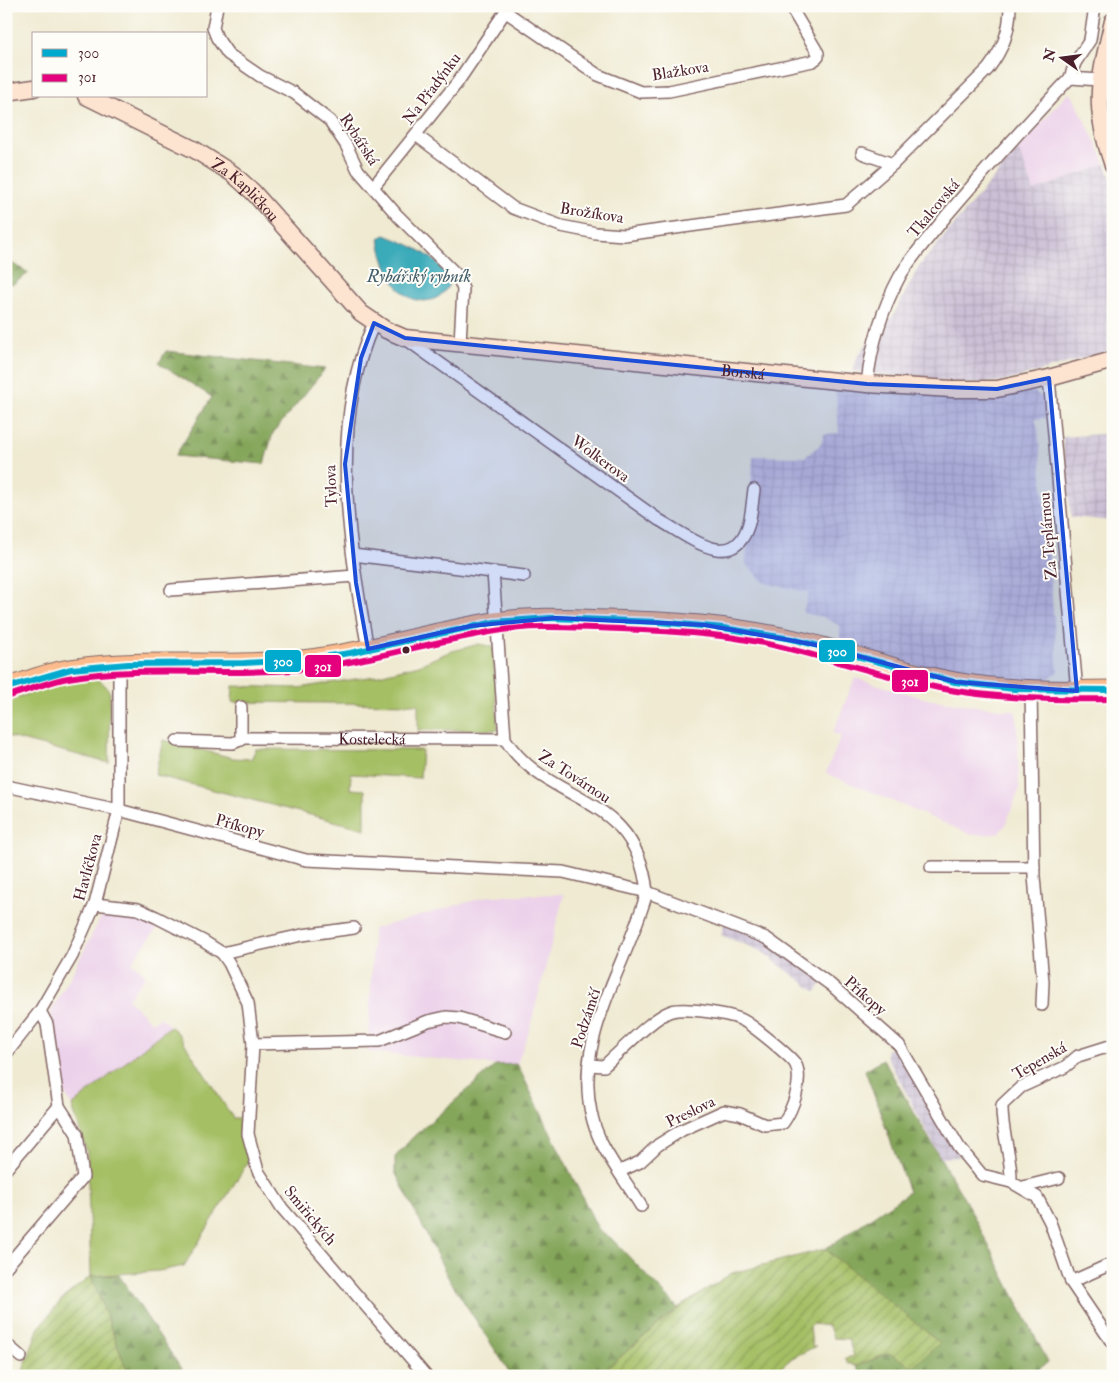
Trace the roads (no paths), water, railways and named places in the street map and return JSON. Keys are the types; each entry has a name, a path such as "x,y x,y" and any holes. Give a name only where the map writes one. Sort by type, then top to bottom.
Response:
{"main road":[{"path":"6,688 69,669 119,664 259,664 305,660 368,649 441,631 498,621 556,618 706,625 816,645 906,671 956,682 1031,689 1113,690"}],"street":[{"name":"Rybářská","path":"217,6 213,28 217,38 228,54 260,76 294,93 330,121 358,170 374,186 398,216 457,275 463,289 460,342"},
{"name":"Blažkova","path":"508,9 598,75 624,87 641,92 669,91 813,61 818,57 818,53 790,6"},
{"name":"Brožíkova","path":"416,135 513,208 561,226 596,233 624,235 846,205 857,198 894,164 988,69 999,54 1008,30 1010,6"},
{"name":"Tkalcovská","path":"867,384 870,356 883,316 900,277 914,256 956,205 1070,78 1075,63 1090,40 1095,6"},
{"name":"Na Přadýnku","path":"374,186 457,83 508,9"},
{"path":"1113,21 1100,80 1098,107 1101,130 1113,165"},
{"path":"1070,78 1100,80"},
{"path":"6,92 32,88"},
{"name":"Za Kapličkou","path":"90,98 196,150 233,174 254,192 361,313 374,323"},
{"path":"862,153 894,164"},
{"name":"Borská","path":"374,323 405,338 867,384 952,389 997,389 1049,378 1113,360"},
{"name":"Tylova","path":"368,649 355,576 346,498 345,464 347,436 361,358 374,323"},
{"name":"Wolkerova","path":"405,338 659,520 703,545 718,551 731,549 738,543 748,527 754,490"},
{"name":"Za Teplárnou","path":"1049,378 1077,691"},
{"path":"353,555 524,576"},
{"path":"492,572 498,621 505,739"},
{"path":"172,590 355,576"},
{"name":"Havlíčkova","path":"6,1054 40,1011 72,956 95,904 119,810 119,664"},
{"path":"1031,689 1034,867 1043,982 1042,1005"},
{"path":"241,707 241,740"},
{"name":"Kostelecká","path":"177,741 233,743 241,740 263,738 505,739"},
{"name":"Za Továrnou","path":"505,739 514,753 530,768 594,805 618,825 638,854 644,869 647,892"},
{"name":"Příkopy","path":"6,786 119,810 306,860 563,872 647,892 766,938 831,985 899,1045 959,1147 982,1175 1023,1187"},
{"path":"931,867 1034,867"},
{"name":"Podzámčí","path":"641,1206 601,1142 593,1121 587,1093 590,1049 596,1026 647,892"},
{"name":"Smiřických","path":"95,904 138,909 203,941 222,953 239,980 248,1003 253,1044 248,1134 258,1171 282,1208 426,1376"},
{"path":"222,953 302,935 354,928"},
{"name":"Preslova","path":"589,1065 604,1066 662,1015 680,1009 740,1018 750,1024 796,1064 798,1075 794,1098 783,1123 765,1125 740,1114 724,1110 682,1130 658,1145 640,1162 620,1171"},
{"path":"6,1267 83,1177 76,1134 59,1106 47,1024 40,1011"},
{"path":"253,1044 379,1041 428,1021 446,1017 459,1018 505,1032"},
{"name":"Tepenská","path":"1011,1182 1011,1167 1001,1124 1002,1105 1020,1088 1065,1067 1078,1056 1113,1045"},
{"path":"6,1169 59,1106"},
{"path":"1023,1187 1059,1178"},
{"path":"1023,1187 1037,1197 1050,1222 1071,1282 1113,1344"},
{"path":"1071,1282 1113,1264"},
{"path":"6,1344 21,1357"}],"water":[{"name":"Rybářský rybník","path":"385,235 423,252 439,265 450,282 443,293 431,300 419,301 409,297 401,290 388,271 384,259 379,238"}]}
